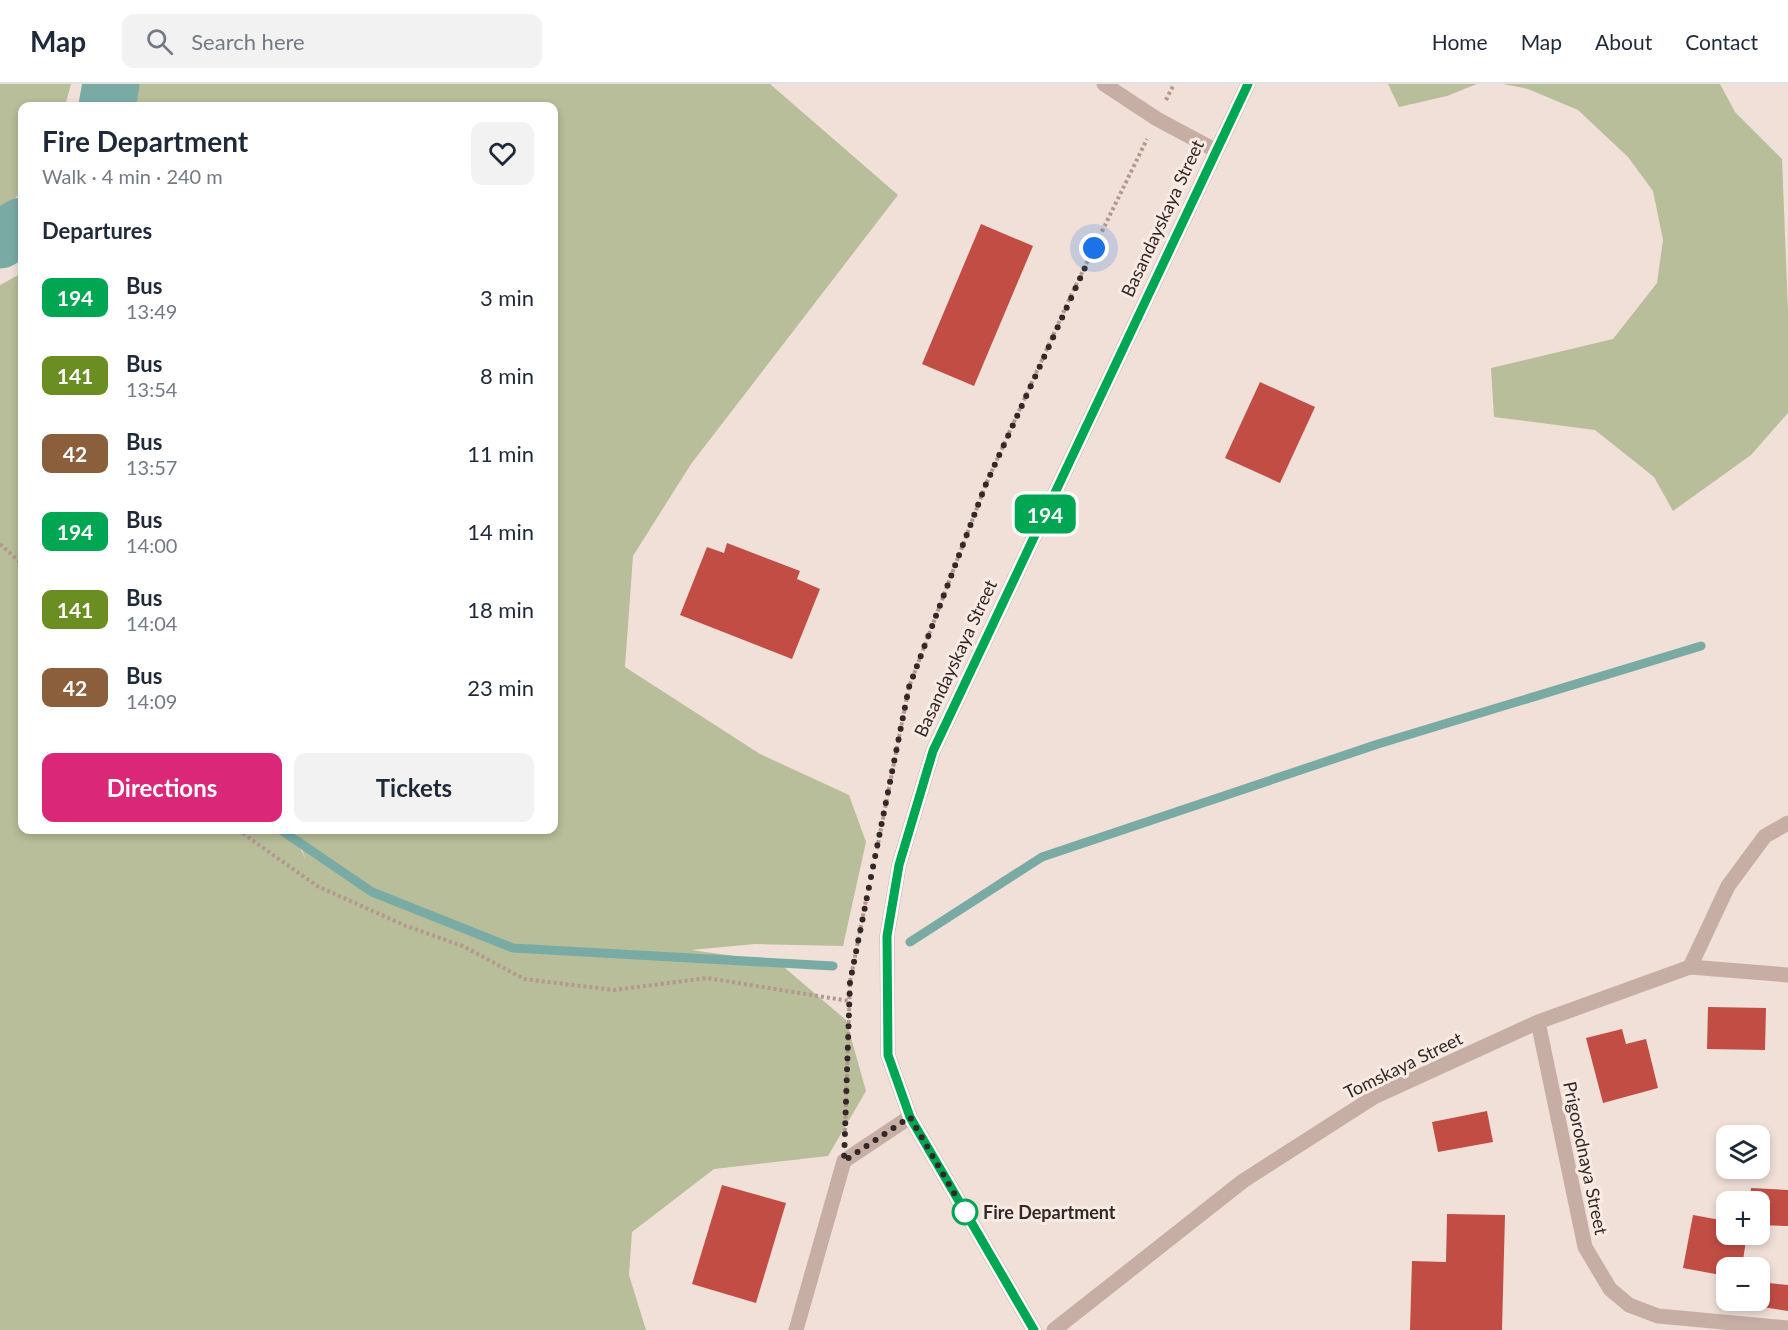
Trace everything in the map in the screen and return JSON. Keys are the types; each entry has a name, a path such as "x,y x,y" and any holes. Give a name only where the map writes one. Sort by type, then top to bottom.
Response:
{"street":[{"path":"1104,84 1157,119 1215,150"},
{"name":"Basandayskaya Street","path":"1034,1330 910,1117 888,1055 887,936 899,865 933,751 1248,84"},
{"path":"1690,967 1728,886 1766,836 1788,823"},
{"name":"Tomskaya Street","path":"1054,1330 1243,1181 1374,1097 1538,1022 1690,967 1788,975"},
{"name":"Prigorodnaya Street","path":"1538,1022 1585,1247 1610,1289 1629,1305 1658,1316 1782,1328"},
{"path":"796,1330 844,1161 910,1117"}],"path":[{"path":"875,857 909,687 986,484 1072,291 1174,84"},
{"path":"0,544 18,560"},
{"path":"244,834 317,886 406,926 463,946 524,979 614,990 707,978 849,1001"},
{"path":"844,1161 850,982 868,891"}],"green space":[{"path":"0,84 71,84 66,102 18,102 18,196 0,212"},
{"path":"115,84 770,84 898,195 691,464 633,556 625,667 760,754 849,795 866,842 843,946 755,944 691,950 778,962 846,1020 866,1091 828,1156 714,1169 632,1232 629,1275 646,1330 0,1330 0,285 18,275 18,834 294,834 306,860 296,834 558,834 558,102 111,102"},
{"path":"1388,84 1477,84 1447,96 1399,107"},
{"path":"1503,84 1720,84 1735,112 1782,159 1788,312 1788,413 1751,455 1673,511 1654,477 1595,430 1494,417 1491,368 1613,339 1657,283 1663,240 1653,191 1628,157 1578,110 1528,89"}],"building":[{"path":"981,224 1033,246 974,386 922,364"},
{"path":"1260,382 1315,407 1280,483 1225,458"},
{"path":"727,543 800,571 797,579 820,589 792,659 680,615 707,547 724,553"},
{"path":"1708,1007 1766,1008 1765,1050 1707,1049"},
{"path":"1622,1029 1626,1044 1646,1039 1658,1088 1603,1103 1586,1038"},
{"path":"1487,1111 1493,1142 1438,1152 1432,1122"},
{"path":"722,1185 786,1203 756,1303 692,1284"},
{"path":"1751,1188 1788,1190 1788,1226 1770,1225 1770,1191 1751,1191"},
{"path":"1447,1214 1505,1215 1502,1330 1410,1330 1412,1261 1446,1262"},
{"path":"1693,1215 1716,1219 1716,1245 1745,1245 1743,1257 1716,1257 1716,1274 1683,1268"},
{"path":"1770,1283 1788,1285 1788,1311 1770,1308"}],"waterway":[{"path":"108,102 111,84"},
{"path":"0,240 18,229"},
{"path":"910,942 1042,857 1378,744 1701,646"},
{"path":"287,834 372,892 513,948 833,966"}],"bus line":[{"name":"194","path":"1034,1330 910,1117 888,1055 887,936 899,865 933,751 1248,84"}],"place":[{"name":"Fire Department","path":"965,1212"}],"route":[{"path":"965,1212 910,1117 844,1161 850,982 909,687 986,484 1072,291 1094,248"}]}
